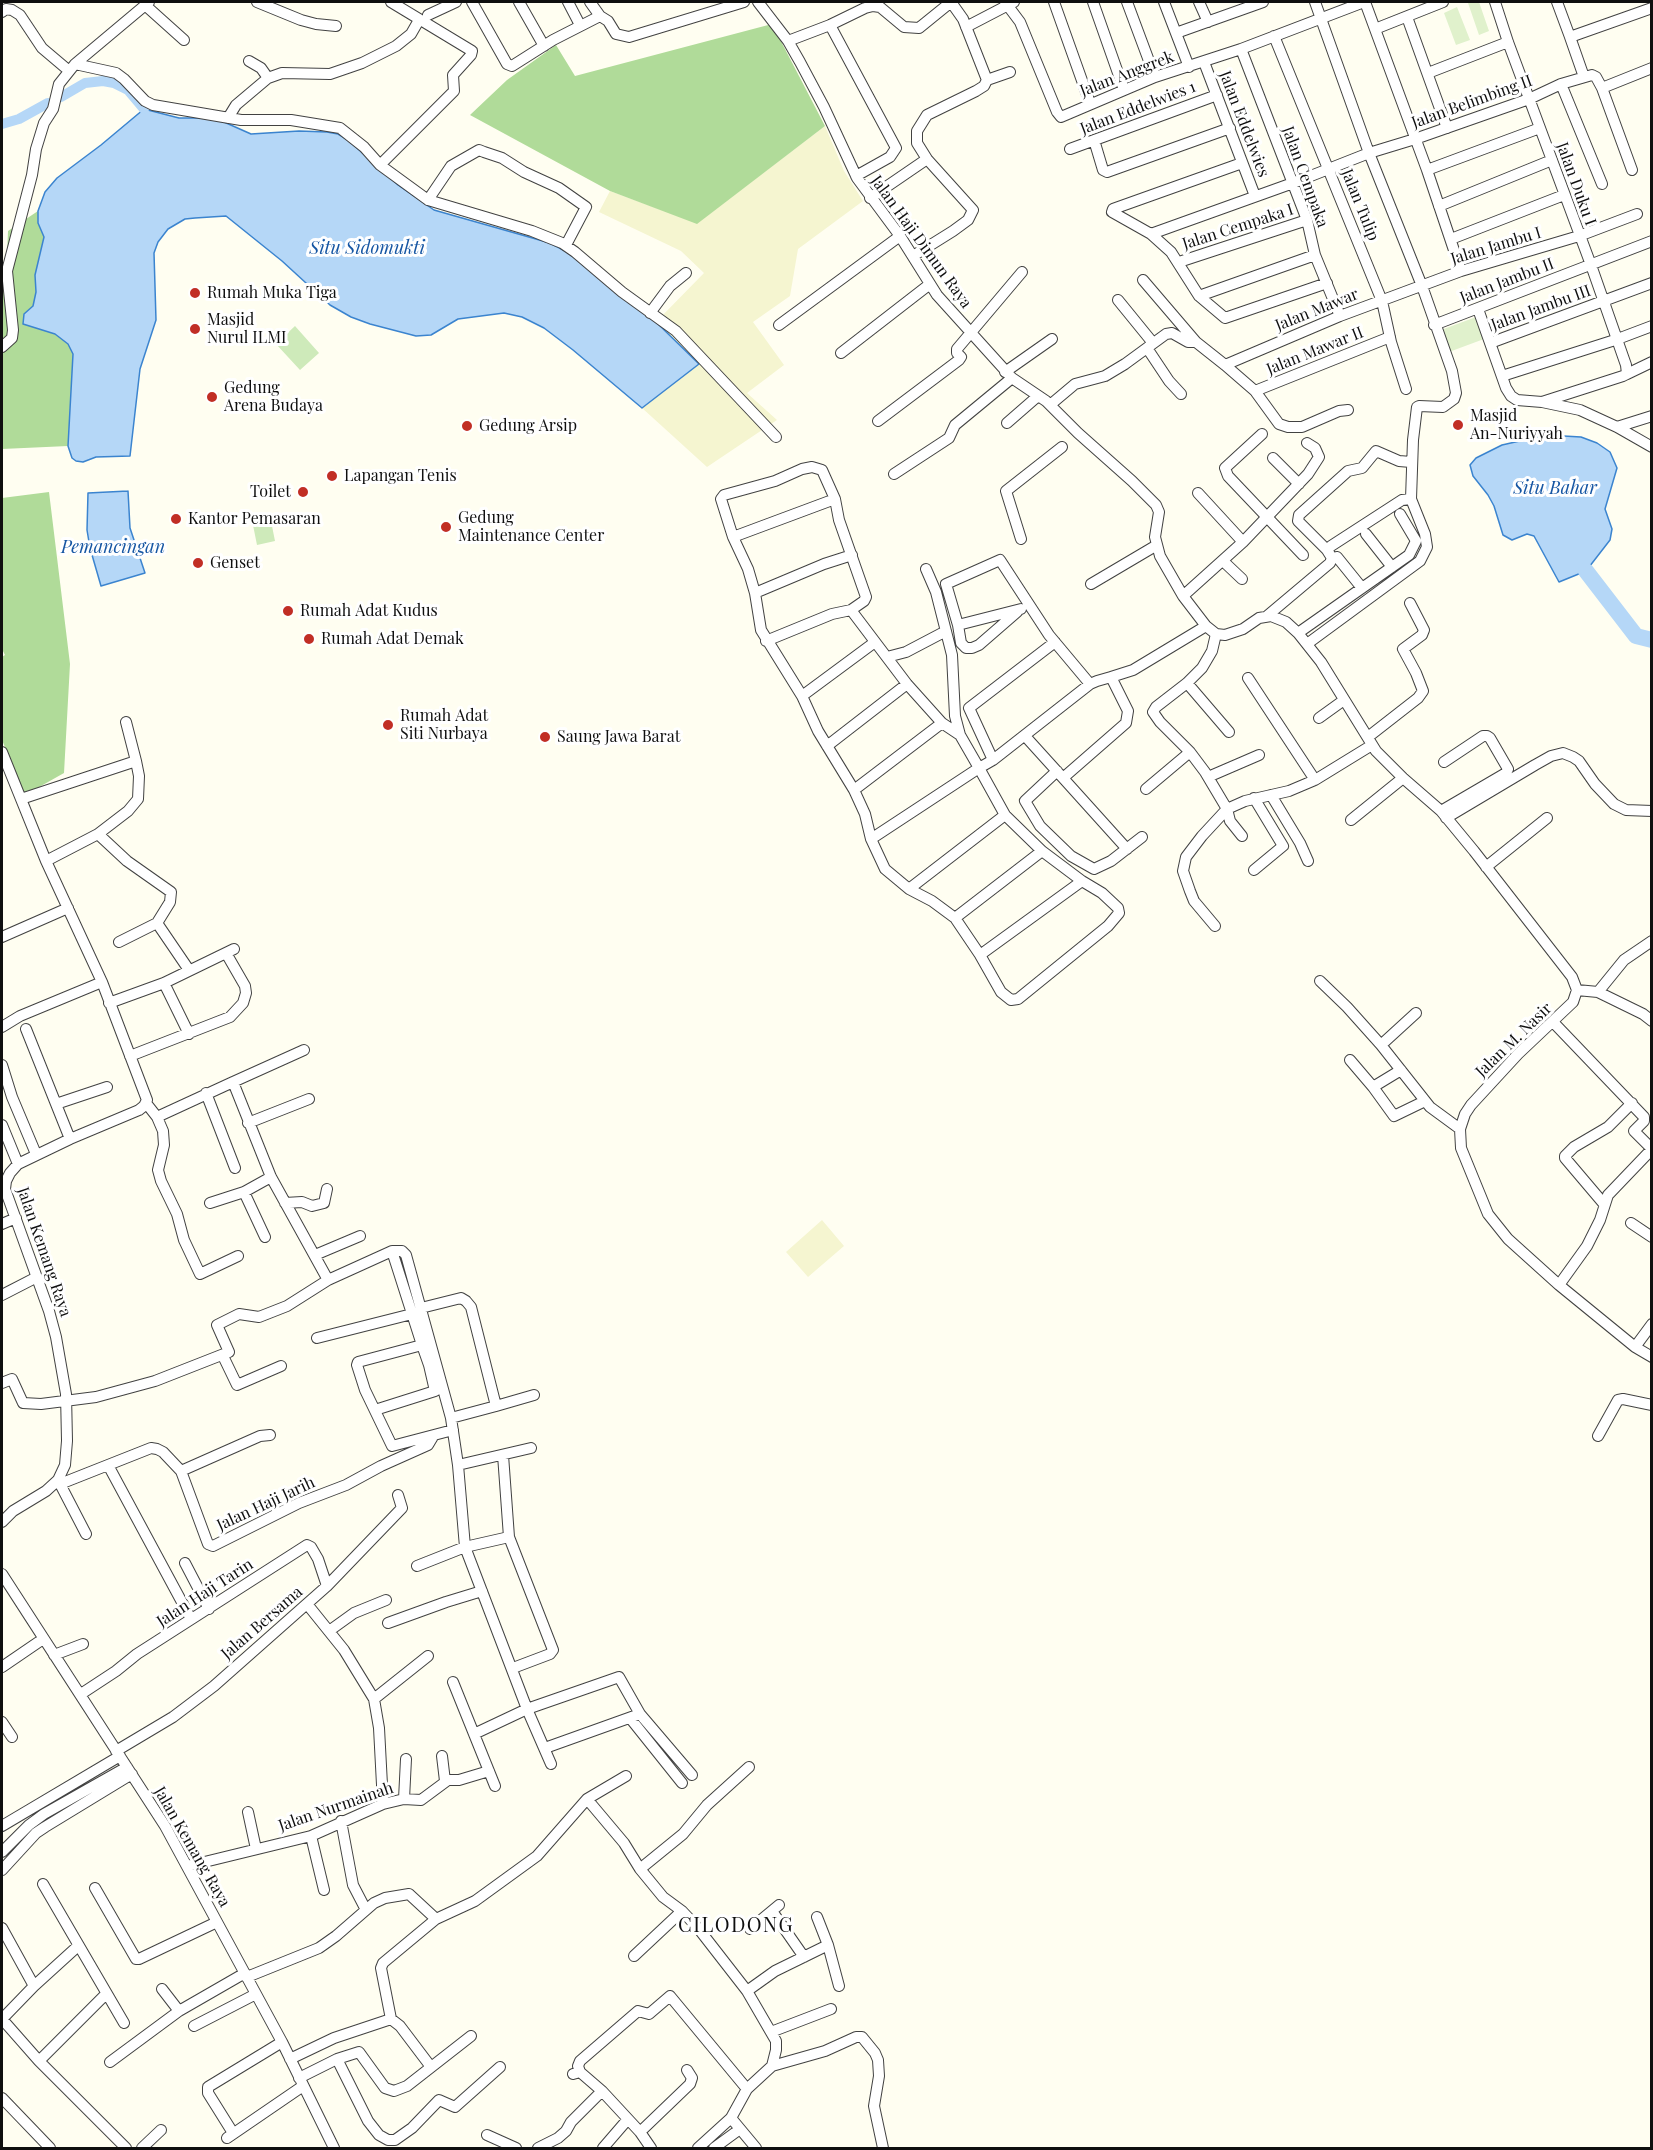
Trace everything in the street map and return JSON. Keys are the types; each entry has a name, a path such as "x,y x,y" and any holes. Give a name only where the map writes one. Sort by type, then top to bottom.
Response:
{"street":[{"path":"259,2 301,20 336,26"},
{"path":"380,165 454,91 453,75 471,55 470,48 424,17 391,2"},
{"path":"228,118 236,105 268,78 282,73 330,74 362,63 396,46 411,34 424,17 456,2"},
{"path":"472,2 507,64 512,66 600,16"},
{"path":"519,2 544,46"},
{"path":"568,2 580,26"},
{"path":"590,2 600,16 608,21 618,36 629,37 744,2"},
{"name":"Jalan Haji Dimun Raya","path":"758,2 788,41 824,107 856,176 900,236 950,312 1009,375 1050,405 1156,505 1159,512 1156,545"},
{"path":"788,41 873,6 880,7 904,27 919,28 951,2 963,19 987,80"},
{"path":"1054,2 1090,103"},
{"path":"1093,2 1125,90"},
{"path":"1127,2 1155,77"},
{"path":"1164,2 1189,67"},
{"path":"1199,2 1208,22"},
{"path":"1176,33 1208,22 1237,6 1263,2"},
{"path":"1307,644 1420,561 1427,547 1425,534 1411,499 1417,408 1419,405 1443,407 1450,404 1456,393 1452,372 1422,286 1369,153 1315,2"},
{"path":"1365,2 1427,170 1461,271"},
{"name":"Jalan Anggrek","path":"1005,6 1020,22 1061,117 1155,77 1204,62 1365,2"},
{"path":"1375,29 1443,2"},
{"name":"Jalan Duku I","path":"1495,2 1591,265 1625,363 1625,375"},
{"path":"1557,2 1584,77 1592,75 1596,77 1602,88 1632,170"},
{"path":"2,347 12,338 13,320 7,271 32,175 36,148 44,123 53,109 59,84 72,67 147,3 184,40"},
{"path":"966,27 1005,6"},
{"path":"1570,37 1652,8"},
{"path":"2,12 6,9 20,15 42,48 72,67 116,73 145,101 153,105 248,121 291,120 340,128 364,147 380,165 428,200 532,231 566,245 650,313 676,331 776,437"},
{"path":"1407,17 1447,128"},
{"path":"830,25 896,148 890,157 856,176"},
{"name":"Jalan Tulip","path":"1274,36 1382,301 1406,389"},
{"path":"1428,73 1508,42"},
{"name":"Jalan Cempaka","path":"1241,48 1307,220 1315,255 1341,316"},
{"path":"249,61 261,68 268,78"},
{"name":"Jalan Eddelwies","path":"1204,62 1255,196"},
{"path":"1602,88 1652,68"},
{"path":"913,256 968,220 973,210 927,159 917,143 917,131 927,115 976,91 984,86 987,80 1010,72"},
{"name":"Jalan Belimbing II","path":"1151,234 1369,153 1415,140 1529,99 1561,84 1584,77"},
{"path":"1561,84 1602,184"},
{"name":"Jalan Eddelwies 1","path":"1070,149 1217,94"},
{"path":"1094,140 1102,170 1107,172 1230,128"},
{"path":"1427,170 1540,128"},
{"path":"428,200 451,166 479,150 502,158 524,172 562,190 586,207 566,245"},
{"path":"870,198 927,159"},
{"path":"1439,206 1552,160"},
{"path":"1242,163 1113,209 1112,213 1122,216 1151,234 1171,252 1199,296 1224,318 1327,283"},
{"path":"1451,239 1564,195"},
{"name":"Jalan Jambu I","path":"1422,286 1461,271 1579,236 1637,213"},
{"name":"Jalan Cempaka I","path":"1179,262 1307,220"},
{"path":"778,326 900,236"},
{"name":"Jalan Jambu II","path":"1434,325 1652,241"},
{"path":"1199,296 1315,255"},
{"path":"878,421 959,360 957,349 1023,272"},
{"path":"650,313 670,286 686,273"},
{"path":"1143,280 1193,342"},
{"name":"Jalan Jambu III","path":"1490,343 1652,283"},
{"path":"842,353 930,284"},
{"name":"Jalan Mawar","path":"1225,365 1341,316 1422,286"},
{"path":"1118,300 1150,345 1168,381 1181,394"},
{"path":"1478,309 1506,387 1517,400 1542,402 1580,410 1652,447"},
{"path":"1502,376 1616,340 1652,326"},
{"path":"1050,405 1076,384 1105,376 1166,334 1172,333 1193,342"},
{"name":"Jalan Mawar II","path":"1193,342 1255,391 1390,337"},
{"path":"894,474 949,438 954,425 1052,339"},
{"path":"1542,402 1625,375 1652,362"},
{"path":"1255,391 1279,424 1288,427 1302,427 1339,411 1348,410"},
{"path":"1007,423 1038,396"},
{"path":"1617,427 1652,416"},
{"path":"1262,434 1225,468 1228,476 1304,555"},
{"path":"1183,596 1243,542 1299,484 1319,457 1315,448 1307,443"},
{"path":"1021,539 1006,491 1062,447"},
{"path":"1267,616 1330,563 1332,558 1298,521 1299,515 1348,471 1362,468 1377,451 1399,461 1412,463"},
{"path":"1273,458 1299,484"},
{"path":"766,641 832,615 851,610 866,597 839,520 835,499 825,472 818,467 802,469 775,481 724,495 721,499 733,537 748,569 755,593 761,630 766,641 802,696 827,746 854,790 865,813 871,839 885,869 909,889 932,901 954,918 980,955 1001,992 1011,1000 1018,999 1117,918 1118,908 1102,893 1042,852 1005,815 960,735 955,716 954,669 936,592 926,569"},
{"path":"1198,493 1243,542"},
{"path":"733,537 835,499"},
{"path":"1327,550 1402,501 1411,499"},
{"path":"1298,633 1409,555 1416,541 1400,514"},
{"path":"1366,534 1392,567"},
{"path":"1091,584 1156,545 1183,596 1206,626 1216,634 1233,634 1259,618 1267,616 1277,617 1286,622 1307,644 1370,741 1402,778 1443,814 1572,977 1576,990 1598,992 1652,1021"},
{"path":"755,593 824,564 852,555"},
{"path":"1337,557 1362,588"},
{"path":"1024,606 979,645 966,648 961,643 946,584 1000,560 1024,606 1090,684"},
{"path":"1223,561 1242,579"},
{"path":"1215,926 1194,901 1183,872 1183,864 1202,836 1227,809 1254,798 1289,791 1315,780 1370,741 1418,698 1423,691 1403,649 1422,635 1424,630 1410,603"},
{"path":"958,625 1024,606"},
{"path":"851,610 907,684 942,723 960,735"},
{"path":"871,839 993,760 1090,684 1133,670 1206,626"},
{"path":"887,657 906,652 946,632"},
{"path":"1216,634 1209,659 1187,683 1156,707 1153,712 1190,752 1208,777 1227,809 1230,821 1242,836"},
{"path":"802,696 875,642"},
{"path":"993,760 969,708 1055,642"},
{"path":"1111,677 1128,711 1126,723 1025,801 1040,826 1071,856 1094,869 1112,861 1142,837"},
{"path":"1248,678 1315,780"},
{"path":"1187,683 1229,732"},
{"path":"827,746 907,684"},
{"path":"1319,718 1344,700"},
{"path":"46,861 98,834 128,811 138,799 139,783 126,722"},
{"path":"854,790 942,723"},
{"path":"1025,736 1126,849"},
{"path":"1443,814 1508,770 1487,736 1483,736 1444,762"},
{"path":"2,752 5,774 21,799 46,861 102,982 147,1096 146,1103 157,1117 163,1131 164,1145 158,1170 177,1214 184,1240 200,1274 238,1256"},
{"path":"1146,789 1190,752"},
{"path":"1443,814 1551,756 1563,753 1579,761 1595,784 1614,804 1626,810 1652,811"},
{"path":"1208,777 1260,755"},
{"path":"21,799 135,760"},
{"path":"1351,820 1402,778"},
{"path":"1271,795 1300,843 1308,861"},
{"path":"1254,798 1283,846 1254,870"},
{"path":"909,889 1005,815"},
{"path":"1486,867 1547,818"},
{"path":"98,834 128,861 171,892 170,902 157,922 119,942"},
{"path":"954,918 1042,852"},
{"path":"980,955 1082,881"},
{"path":"2,937 68,908"},
{"path":"157,922 189,970"},
{"path":"1598,992 1624,960 1652,941"},
{"path":"110,1003 164,983 230,951 245,986 246,993 243,1003 230,1017 130,1056"},
{"path":"1320,981 1381,1045 1425,1101 1439,1115 1460,1129 1461,1148 1488,1214 1508,1239 1559,1285 1635,1347 1652,1357"},
{"path":"2,1027 20,1016 102,982"},
{"path":"164,983 189,1034"},
{"name":"Jalan M. Nasir","path":"1460,1129 1465,1114 1487,1087 1570,1005 1576,990"},
{"path":"1381,1045 1416,1013"},
{"path":"1553,1022 1644,1117 1644,1121 1634,1131 1652,1149 1608,1195 1600,1220 1587,1246 1559,1285"},
{"path":"26,1029 70,1139"},
{"path":"157,1117 304,1050"},
{"path":"1350,1060 1394,1116 1425,1101"},
{"path":"2,1065 7,1098 36,1154"},
{"path":"1373,1087 1401,1070"},
{"path":"233,1082 271,1177 328,1280"},
{"path":"56,1104 107,1087"},
{"path":"206,1093 236,1168"},
{"path":"248,1123 309,1099"},
{"name":"Jalan Kemang Raya","path":"59,1482 65,1465 65,1401 61,1361 37,1277 5,1189 6,1181 18,1164 139,1110 146,1103"},
{"path":"1604,1204 1565,1156 1608,1127 1632,1103"},
{"path":"2,1125 6,1149 18,1164"},
{"path":"210,1203 244,1192 271,1177"},
{"path":"285,1203 302,1202 312,1206 324,1203 327,1189"},
{"path":"244,1192 266,1237"},
{"path":"2,1224 16,1218"},
{"path":"1631,1223 1652,1237"},
{"path":"315,1256 360,1236"},
{"path":"2,1383 10,1379 14,1381 23,1403 41,1404 96,1397 155,1381 229,1352 216,1325 239,1314 259,1317 278,1309 328,1280 392,1251 416,1311 451,1418 458,1465 465,1547 551,1764"},
{"path":"3,1292 37,1277"},
{"path":"317,1338 461,1298 466,1300 471,1307 496,1406"},
{"path":"375,1410 435,1391 422,1345 416,1311"},
{"path":"1635,1347 1652,1324"},
{"path":"422,1345 358,1362 365,1390 392,1446 453,1430"},
{"path":"223,1356 237,1385 280,1366"},
{"path":"451,1418 534,1395"},
{"path":"1598,1436 1618,1400 1652,1405"},
{"path":"181,1471 260,1436 270,1435"},
{"name":"Jalan Haji Jarih","path":"59,1482 151,1448 163,1452 181,1471 208,1544 213,1546 299,1503 346,1485 428,1445 434,1435"},
{"path":"458,1465 531,1448"},
{"path":"503,1455 509,1537 553,1650 550,1654 513,1668"},
{"path":"108,1465 191,1619"},
{"path":"2,1522 13,1511 59,1482 86,1534"},
{"name":"Jalan Bersama","path":"2,1826 173,1717 214,1686 327,1586 399,1512 402,1505 398,1495"},
{"path":"417,1566 465,1547 509,1537"},
{"name":"Jalan Haji Tarin","path":"81,1694 191,1619 307,1545 311,1547 318,1559 327,1586"},
{"path":"185,1563 209,1609"},
{"name":"Jalan Kemang Raya","path":"2,1574 81,1694 188,1866 282,2042 334,2148"},
{"path":"388,1623 482,1591"},
{"path":"329,1631 354,1613 386,1600"},
{"path":"307,1604 355,1667 374,1699 379,1728 383,1804"},
{"path":"2,1667 43,1639"},
{"path":"54,1655 83,1644"},
{"path":"374,1699 428,1656"},
{"path":"474,1734 528,1709 619,1677 635,1716 682,1783"},
{"path":"453,1682 495,1785"},
{"path":"545,1748 635,1716"},
{"path":"635,1716 692,1775"},
{"path":"2,1722 12,1737"},
{"path":"442,1756 445,1781"},
{"path":"404,1799 406,1759"},
{"path":"639,1869 683,1834 707,1805 749,1767"},
{"path":"2,1870 44,1814 130,1771"},
{"name":"Jalan Nurmainah","path":"188,1866 312,1836 383,1804 404,1799 421,1800 445,1781 459,1780 489,1771"},
{"path":"431,2067 400,2026 391,2019 381,1966 436,1919 475,1901 537,1856 578,1808 626,1776"},
{"path":"587,1800 624,1843 639,1869 663,1897 682,1911 698,1928 747,1991 776,2041 772,2066"},
{"path":"248,1812 256,1849"},
{"path":"341,1821 353,1885 366,1910"},
{"path":"2,1852 32,1829"},
{"path":"312,1836 324,1890"},
{"path":"43,1884 124,2023"},
{"path":"95,1888 136,1959 217,1922"},
{"path":"110,2062 178,2011 211,1993 246,1975 320,1948 374,1903 385,1898 409,1894 436,1919"},
{"path":"750,1929 775,1908 804,1957"},
{"path":"634,1956 682,1911"},
{"path":"817,1917 828,1945 839,1986"},
{"path":"3,1934 34,1986"},
{"path":"747,1991 775,1971 828,1945"},
{"path":"78,1947 34,1986 2,2019 39,2061 126,2148"},
{"path":"162,1989 178,2011"},
{"path":"211,1993 222,2012"},
{"path":"39,2061 106,1994"},
{"path":"194,2026 256,1994"},
{"path":"651,2148 640,2132 602,2091 576,2073 578,2064 585,2056 638,2011 648,2014 668,1997 672,1997 747,2089"},
{"path":"771,2032 831,2009"},
{"path":"290,2059 340,2035 391,2019"},
{"path":"282,2042 208,2087 208,2093 230,2135 301,2082 337,2059 358,2052 389,2091 400,2089 471,2036"},
{"path":"698,2148 731,2118 747,2089 772,2066 825,2051 856,2037 862,2037 878,2060 879,2076 874,2106 883,2148"},
{"path":"337,2059 368,2121 379,2135 388,2140 395,2139 412,2128 439,2100 455,2107 500,2067"},
{"path":"640,2132 690,2084 692,2078 687,2070"},
{"path":"538,2148 560,2137 571,2122 602,2091"},
{"path":"2,2098 50,2148"},
{"path":"731,2118 756,2148"},
{"path":"603,2148 628,2119"},
{"path":"142,2148 161,2130"},
{"path":"714,2148 740,2130"},
{"path":"488,2135 516,2148"}],"green space":[{"path":"1479,2 1489,31 1479,35 1468,3"},
{"path":"1457,7 1470,40 1456,45 1444,13"},
{"path":"772,24 825,126 697,224 610,191 470,115 507,80 556,45 575,76"},
{"path":"825,126 844,171 863,201 798,249 790,296 753,322 784,365 747,393 777,420 707,467 642,408 699,364 656,322 704,273 681,251 599,212 610,191 697,223"},
{"path":"38,211 38,223 44,237 35,275 36,292 33,306 24,314 23,323 55,334 68,344 73,354 68,446 2,449 2,292 6,282 8,231"},
{"path":"1476,317 1484,339 1449,352 1441,330"},
{"path":"295,326 319,353 300,370 276,344"},
{"path":"49,492 70,664 64,773 25,795 2,740 2,657 5,655 2,649 2,498"},
{"path":"270,516 275,541 257,545 252,520"},
{"path":"822,1220 844,1246 808,1277 786,1252"}],"water":[{"name":"Situ Sidomukti","path":"144,109 179,118 215,118 251,134 299,131 338,134 348,140 398,185 434,210 550,243 567,252 656,322 699,364 642,408 544,328 522,317 504,313 458,319 431,335 416,336 370,324 351,317 330,305 282,261 226,216 185,219 168,229 158,242 154,253 156,320 140,369 130,456 96,457 83,462 76,461 72,458 68,446 73,354 68,344 55,334 23,324 24,314 33,306 36,292 35,275 44,237 38,223 38,211 45,192 57,178"},
{"name":"Situ Bahar","path":"1546,435 1581,437 1597,443 1610,452 1617,468 1605,509 1612,529 1610,540 1586,571 1559,582 1534,536 1527,534 1512,540 1503,535 1494,506 1473,476 1470,465 1476,458 1502,445"},
{"name":"Pemancingan","path":"128,491 130,528 145,573 101,586 87,530 88,493"}],"waterway":[{"path":"61,97 85,83 103,81 114,83 128,90 144,109"},
{"path":"2,124 19,119 48,103"},
{"path":"1586,571 1636,636 1652,640"}],"place":[{"name":"Rumah Muka Tiga","path":"195,293"},
{"name":"Masjid Nurul ILMI","path":"195,329"},
{"name":"Gedung Arena Budaya","path":"212,397"},
{"name":"Masjid An-Nuriyyah","path":"1458,425"},
{"name":"Gedung Arsip","path":"467,426"},
{"name":"Lapangan Tenis","path":"332,476"},
{"name":"Toilet","path":"303,492"},
{"name":"Kantor Pemasaran","path":"176,519"},
{"name":"Gedung Maintenance Center","path":"446,527"},
{"name":"Genset","path":"198,563"},
{"name":"Rumah Adat Kudus","path":"288,611"},
{"name":"Rumah Adat Demak","path":"309,639"},
{"name":"Rumah Adat Siti Nurbaya","path":"388,725"},
{"name":"Saung Jawa Barat","path":"545,737"}],"district":[{"name":"CILODONG","path":"736,1926"}]}
